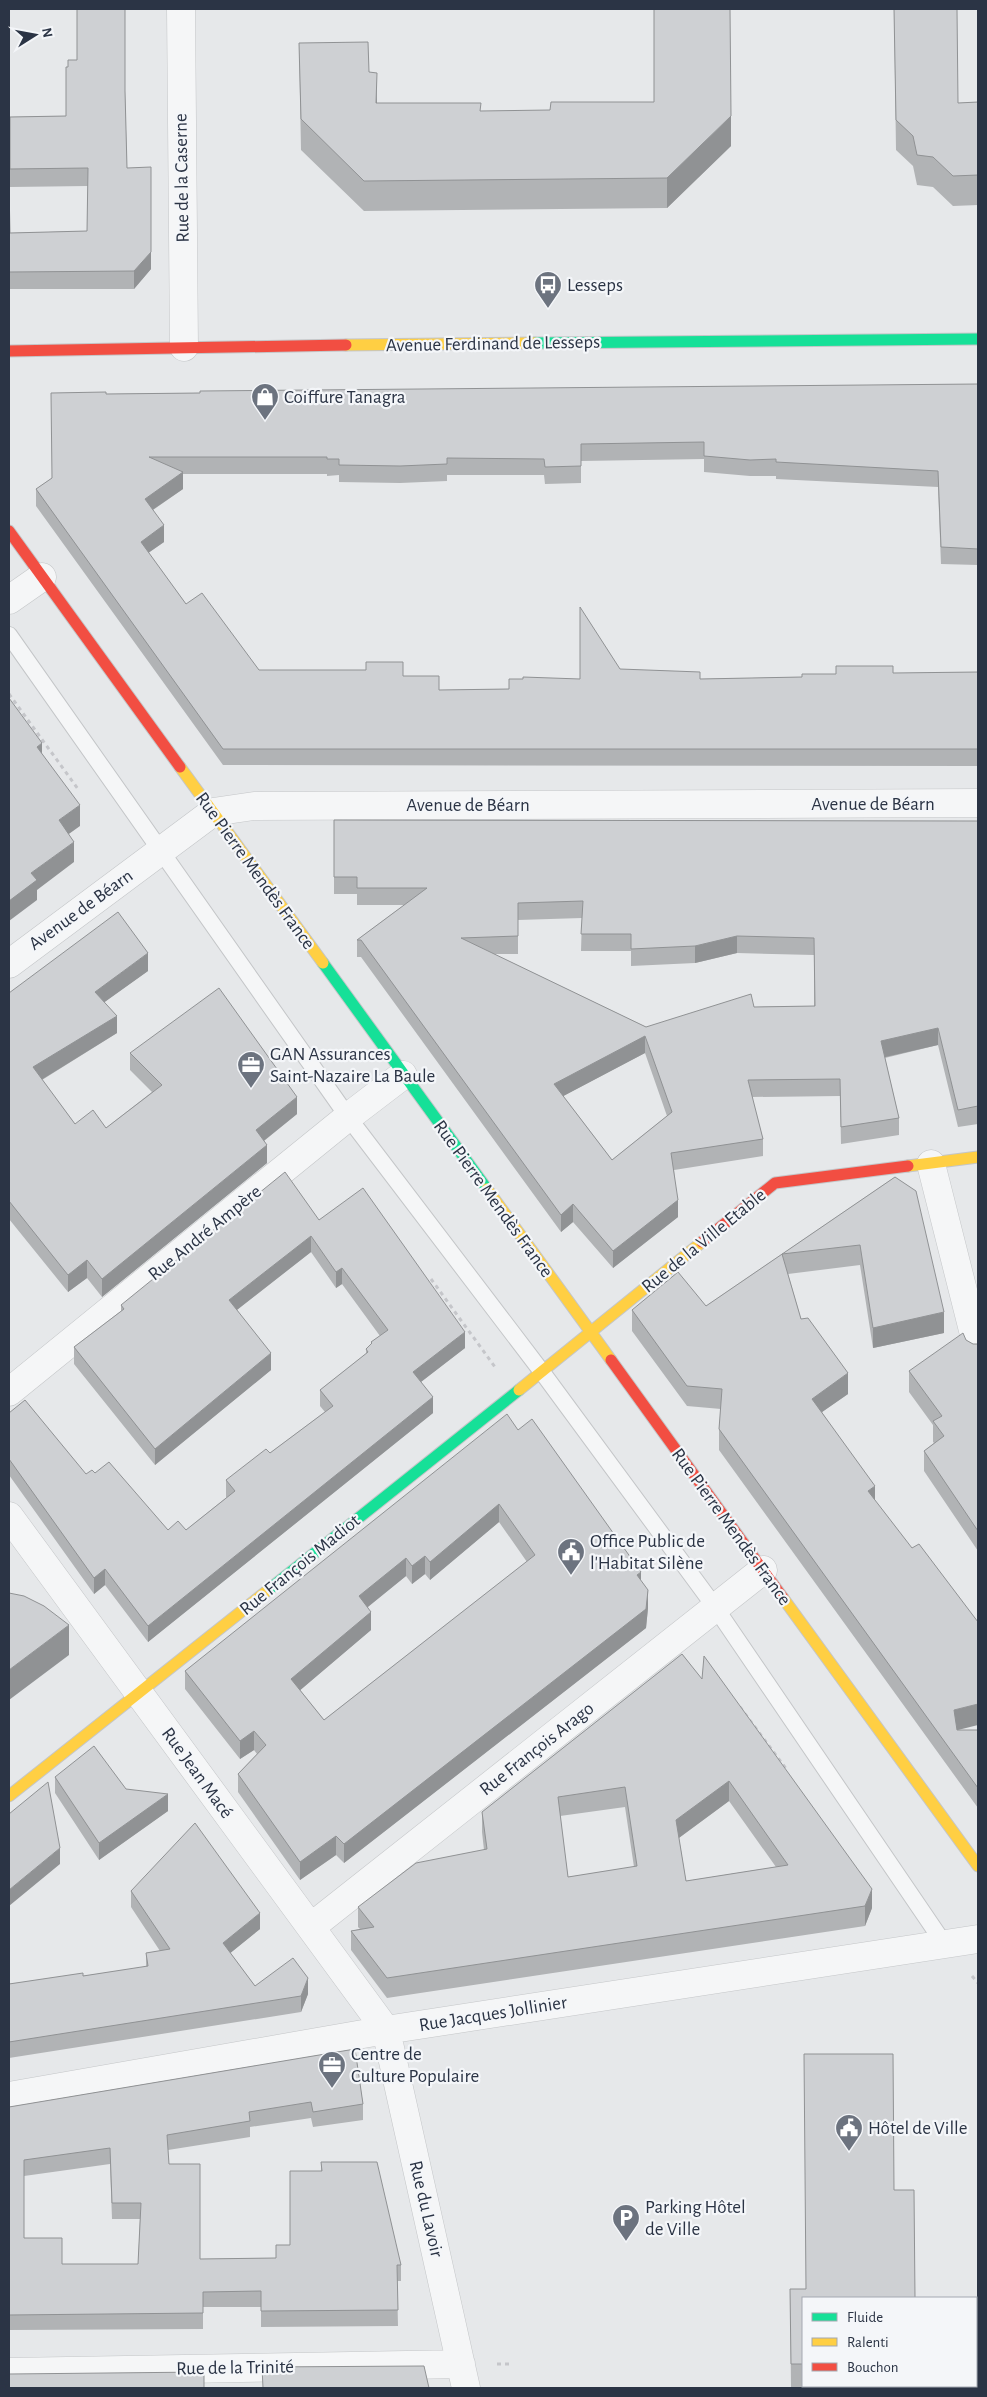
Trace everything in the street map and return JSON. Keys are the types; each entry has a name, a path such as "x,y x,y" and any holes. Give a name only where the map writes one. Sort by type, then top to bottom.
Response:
{"street":[{"name":"Rue de la Caserne","path":"181,9 184,347"},
{"name":"Avenue Ferdinand de Lesseps","path":"9,351 184,347 978,339"},
{"name":"Rue Pierre Mendès France","path":"9,531 978,1866"},
{"path":"9,600 42,577"},
{"name":"Avenue de Béarn","path":"9,964 213,812 254,806 978,803"},
{"name":"Rue André Ampère","path":"9,1392 348,1117 403,1075"},
{"name":"Rue de la Ville Etable","path":"591,1333 775,1183 978,1157"},
{"path":"931,1164 978,1350"},
{"name":"Rue François Madiot","path":"9,1796 591,1333"},
{"name":"Rue Jean Macé","path":"9,1516 386,2030"},
{"name":"Rue François Arago","path":"311,1927 763,1570"},
{"name":"Rue Jacques Jollinier","path":"9,2096 386,2030 978,1939"},
{"name":"Rue du Lavoir","path":"386,2030 463,2376"},
{"name":"Rue de la Trinité","path":"9,2372 463,2376"}],"lane":[{"path":"9,635 348,1117 542,1372 715,1607 945,1944"}],"path":[{"path":"9,694 78,790"}],"building":[{"path":"77,9 125,9 127,168 151,167 151,252 134,271 9,272 9,188 10,233 87,231 88,168 10,169 10,117 66,116 66,67 68,67 68,60 77,60"},
{"path":"654,9 730,9 731,116 667,178 364,181 301,119 299,43 368,42 369,72 377,73 376,103 481,103 480,111 550,110 551,102 654,102"},
{"path":"894,9 957,9 958,103 978,102 978,175 953,176 933,157 917,155 913,136 896,120"},
{"path":"978,384 978,549 941,547 938,471 776,462 776,459 750,460 704,456 704,442 581,444 581,466 545,467 544,459 447,458 447,464 400,466 339,465 339,459 327,459 327,457 149,457 183,472 145,499 164,525 141,542 186,604 202,593 259,670 366,670 366,662 403,662 403,676 439,676 439,690 509,689 509,679 523,679 523,677 580,679 580,607 620,669 700,672 700,679 802,677 802,674 836,674 836,666 893,666 893,673 978,672 978,749 223,749 36,489 52,478 51,393 106,392 106,394 200,393 200,391"},
{"path":"9,698 42,743 37,747 80,805 59,820 74,842 31,873 37,880 9,901"},
{"path":"334,820 978,821 978,1106 958,1110 938,1028 881,1041 899,1118 841,1127 840,1079 748,1080 763,1139 671,1153 678,1200 613,1251 573,1204 561,1215 361,940 357,940 427,888 357,888 357,877 334,877","holes":["583,901 581,934 631,934 631,949 695,946 737,936 814,938 815,1006 754,1007 751,994 646,1027 461,938 518,936 518,903","645,1036 672,1112 612,1160 554,1084"]},
{"path":"118,912 148,953 95,992 117,1016 33,1067 75,1124 93,1110 106,1128 162,1085 130,1053 219,988 297,1097 256,1130 267,1145 102,1279 87,1260 68,1275 9,1201 9,993"},
{"path":"285,1172 319,1220 363,1188 465,1332 413,1372 433,1397 148,1626 105,1569 94,1578 9,1459 9,1413 25,1400 86,1474 92,1470 95,1473 109,1462 168,1530 178,1521 186,1530 235,1491 226,1480 266,1449 270,1453 333,1406 320,1390 368,1352 366,1349 371,1342 388,1330 342,1268 336,1272 311,1236 229,1300 271,1353 155,1449 74,1347 124,1309 121,1305"},
{"path":"895,1177 916,1191 944,1312 873,1328 860,1245 782,1254"},
{"path":"782,1254 801,1319 808,1318 848,1373 812,1399 875,1486 868,1491 912,1548 919,1544 978,1622 978,1704 954,1710 957,1730 978,1730 978,1788 719,1429 722,1389 687,1386 632,1310 678,1272 706,1306"},
{"path":"963,1333 966,1340 973,1344 978,1344 978,1531 924,1451 944,1436 933,1421 942,1416 909,1371"},
{"path":"507,1414 518,1430 532,1419 641,1572 637,1575 648,1590 646,1609 344,1844 336,1836 300,1862 238,1774 266,1745 254,1731 240,1741 185,1671","holes":["499,1504 535,1555 324,1720 291,1679 371,1612 359,1596 406,1558 412,1566 425,1556 430,1562"]},
{"path":"9,1593 24,1596 44,1606 69,1625 9,1670"},
{"path":"682,1654 702,1679 704,1656 872,1889 865,1906 387,1978 351,1931 374,1927 358,1907 416,1863 487,1849 482,1812","holes":["729,1781 788,1865 686,1881 676,1820","625,1787 637,1866 568,1877 558,1797"]},
{"path":"94,1746 126,1789 168,1794 99,1843 55,1777"},
{"path":"48,1782 60,1848 9,1890 9,1814"},
{"path":"195,1823 260,1913 223,1943 255,1986 293,1958 308,1978 301,1996 9,2042 9,1984 83,1973 83,1976 148,1966 146,1953 170,1949 131,1891"},
{"path":"355,2049 363,2104 313,2112 311,2102 249,2112 250,2121 167,2135 169,2164 200,2164 200,2259 276,2258 276,2245 290,2245 290,2171 322,2171 321,2162 377,2162 401,2265 397,2265 398,2310 261,2311 261,2291 203,2292 203,2313 9,2315 9,2107","holes":["110,2148 112,2203 141,2203 138,2264 62,2264 62,2238 24,2238 24,2160"]},
{"name":"Hôtel de Ville","path":"804,2054 893,2054 894,2190 914,2190 915,2297 802,2297 802,2364 791,2364 790,2289 806,2289"},
{"path":"424,2366 429,2388 263,2388 262,2367"},
{"path":"204,2372 204,2388 9,2388 9,2374"},
{"path":"807,2387 915,2387 915,2388"}],"traffic: fast":[{"path":"535,343 978,339"},
{"path":"323,963 487,1189"},
{"path":"267,1591 519,1390"}],"traffic: slow":[{"path":"346,345 535,343"},
{"path":"180,767 323,963"},
{"path":"908,1166 978,1157"},
{"path":"487,1189 611,1360"},
{"path":"519,1390 702,1242"},
{"path":"9,1796 267,1591"},
{"path":"783,1598 978,1866"}],"traffic: jam":[{"path":"9,351 346,345"},
{"path":"9,531 180,767"},
{"path":"702,1242 775,1183 908,1166"},
{"path":"611,1360 783,1598"}],"place":[{"name":"Lesseps","path":"548,309"},
{"name":"Coiffure Tanagra","path":"265,421"},
{"name":"GAN Assurances Saint-Nazaire La Baule","path":"251,1089"},
{"name":"Office Public de l'Habitat Silène","path":"571,1576"},
{"name":"Centre de Culture Populaire","path":"332,2089"},
{"name":"Hôtel de Ville","path":"849,2152"},
{"name":"Parking Hôtel de Ville","path":"626,2242"}]}
